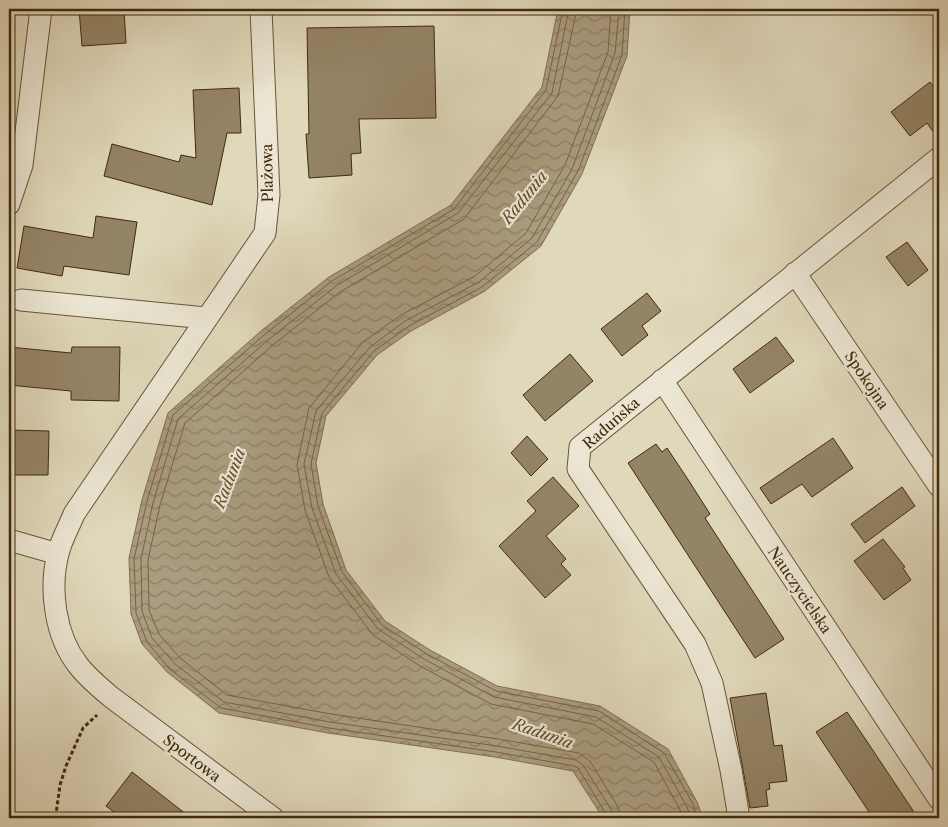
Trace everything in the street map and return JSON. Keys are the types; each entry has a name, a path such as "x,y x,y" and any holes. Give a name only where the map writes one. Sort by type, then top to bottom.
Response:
{"street":[{"path":"9,204 22,164 40,9"},
{"name":"Plażowa","path":"111,697 87,676 77,664 64,642 54,592 58,554 74,514 265,233 269,195 261,9"},
{"name":"Raduńska","path":"739,818 732,770 712,683 695,644 578,469 580,447 939,158"},
{"name":"Spokojna","path":"795,273 939,486"},
{"path":"21,300 206,318"},
{"name":"Nauczycielska","path":"662,380 939,799"},
{"path":"9,540 58,554"},
{"name":"Sportowa","path":"111,697 273,818"}],"path":[{"path":"28,818 30,816 43,817 56,814 60,785 75,746 84,728 111,697"}],"water":[{"name":"Radunia","path":"558,9 630,9 627,56 582,174 541,246 485,291 411,331 377,355 326,416 316,463 323,504 346,570 385,621 430,650 497,686 600,706 668,749 697,802 703,818 603,818 573,771 495,757 328,733 219,713 167,672 142,644 131,614 129,558 142,500 168,413 261,331 329,277 451,205 542,87"}],"building":[{"path":"79,9 124,9 126,43 82,46"},
{"path":"434,26 436,118 359,119 361,153 351,154 352,175 309,178 306,134 309,134 307,28"},
{"path":"930,82 939,95 939,140 927,123 910,136 891,112"},
{"path":"239,88 241,133 227,133 212,205 104,176 112,144 179,162 181,155 196,158 193,90"},
{"path":"96,216 137,222 129,275 64,266 62,276 17,268 24,226 93,238"},
{"path":"907,242 928,270 908,286 886,257"},
{"path":"647,293 661,311 642,326 648,335 622,356 601,329"},
{"path":"776,337 794,361 750,393 733,369"},
{"path":"9,347 71,353 72,347 120,347 119,401 71,400 71,391 9,385"},
{"path":"570,354 593,381 545,421 523,395"},
{"path":"9,430 49,431 48,475 9,475"},
{"path":"527,436 548,459 531,476 511,453"},
{"path":"833,438 853,468 812,497 802,484 771,504 760,488"},
{"path":"656,444 662,452 667,448 689,481 710,514 705,518 784,639 755,658 628,463"},
{"path":"553,477 579,506 546,536 566,559 561,564 571,575 545,598 499,546 536,511 527,501"},
{"path":"902,487 915,506 865,543 851,524"},
{"path":"883,539 905,567 903,568 911,580 884,600 854,561"},
{"path":"766,693 774,746 782,745 787,781 769,783 770,789 766,790 768,806 750,808 730,698"},
{"path":"847,712 918,818 873,818 816,732"},
{"path":"132,772 191,818 122,818 106,806"}]}
